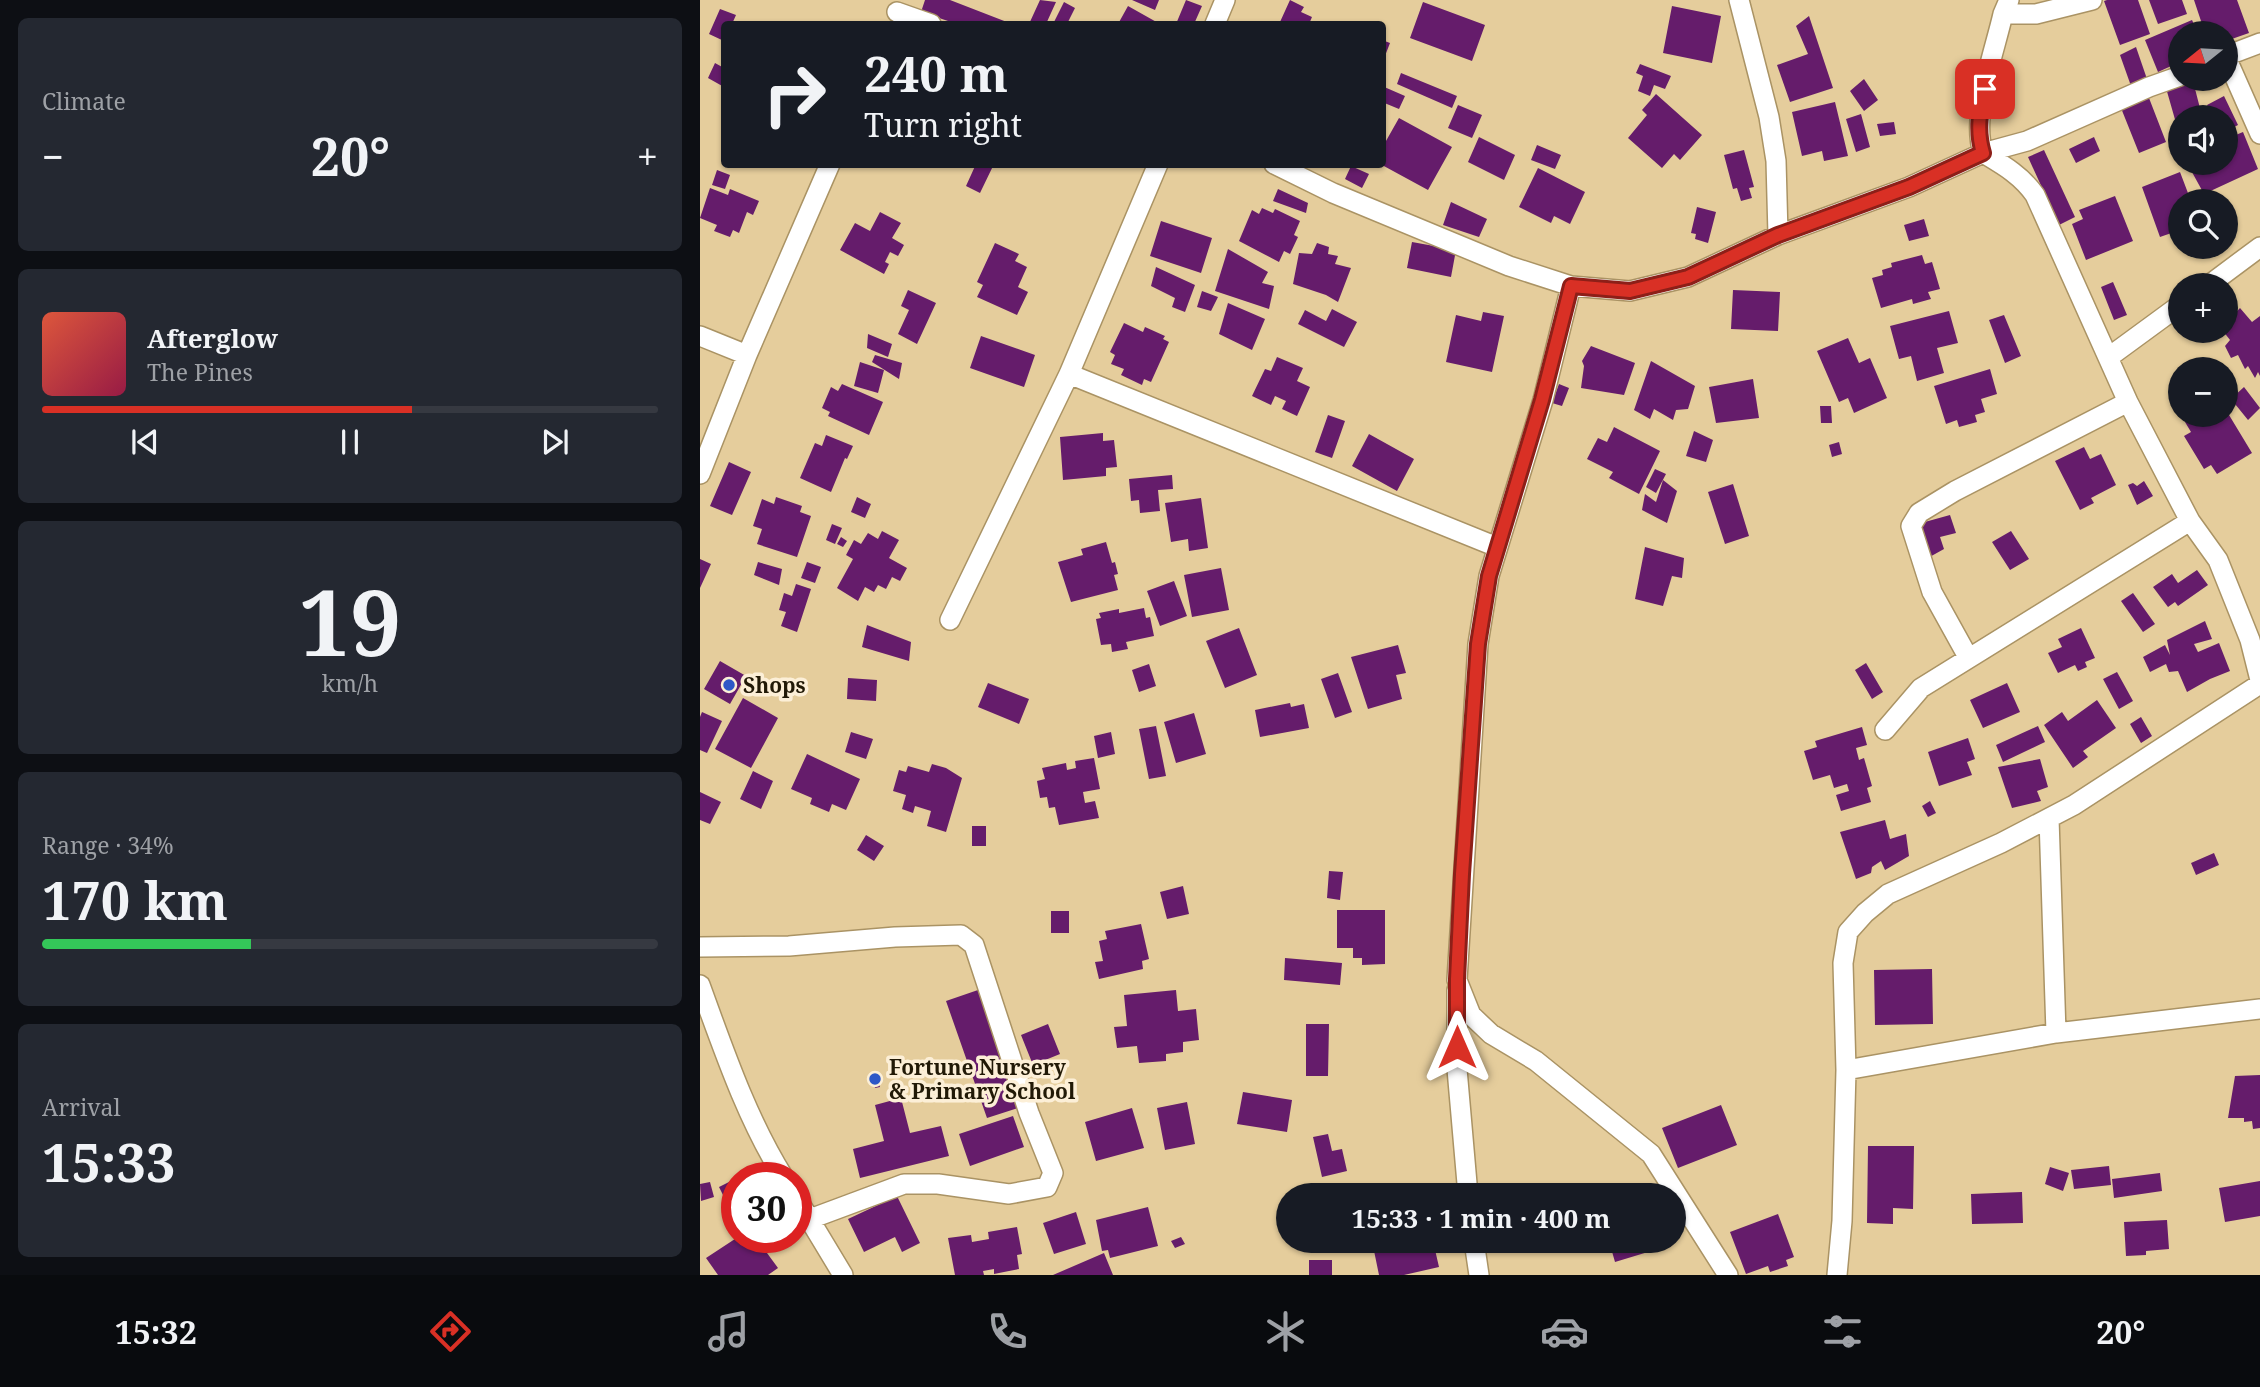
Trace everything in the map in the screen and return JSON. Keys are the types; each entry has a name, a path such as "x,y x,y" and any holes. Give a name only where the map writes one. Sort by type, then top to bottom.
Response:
{"street":[{"path":"1216,21 1225,0"},
{"path":"1739,0 1769,117 1776,161 1778,235"},
{"path":"1838,1275 1846,1070 1843,963 1848,932 1888,894 2001,843 2085,798 2260,682 2250,640 2218,560 2190,521 2128,402 2035,195 2016,173 1983,153 1978,138 1979,113 2006,7 2036,13 2091,0"},
{"path":"896,12 922,21"},
{"path":"2238,51 2260,43"},
{"path":"1282,168 1333,193 1509,266 1571,286 1630,291 1688,277 1778,235 1909,187 1983,153 2027,141 2168,80"},
{"path":"2238,84 2260,134"},
{"path":"700,474 747,355 828,168"},
{"path":"950,620 1069,374 1156,168"},
{"path":"2224,273 2260,247"},
{"path":"1467,1183 1457,1069 1457,979 1478,644 1489,576 1542,400 1571,286"},
{"path":"2109,357 2168,314"},
{"path":"700,336 747,355"},
{"path":"1069,374 1497,548"},
{"path":"1968,657 1932,592 1911,526 1919,513 1955,491 2128,402"},
{"path":"1885,730 1921,688 2190,521"},
{"path":"2049,818 2056,1033"},
{"path":"700,947 789,946 895,937 961,935 974,945 1029,1113 1053,1173 1048,1186 1009,1194 938,1184 904,1184 812,1218"},
{"path":"1457,979 1471,1015 1491,1034 1535,1061 1622,1128 1651,1154 1728,1275"},
{"path":"700,985 750,1114 774,1162"},
{"path":"1846,1070 2056,1033 2260,1009"},
{"path":"812,1222 843,1275"},
{"path":"1476,1253 1479,1275"}],"building":[{"path":"925,0 950,0 1004,21 948,21 921,12"},
{"path":"1040,0 1056,2 1047,21 1030,21"},
{"path":"1132,0 1159,0 1155,10"},
{"path":"1186,0 1202,6 1195,21 1177,21"},
{"path":"1290,0 1304,7 1301,12 1312,17 1310,21 1280,21"},
{"path":"2138,0 2150,34 2120,45 2104,1"},
{"path":"2149,0 2182,0 2187,14 2158,24"},
{"path":"2194,0 2237,0 2249,33 2238,37 2238,21 2201,21"},
{"path":"1064,2 1075,8 1068,21 1054,21"},
{"path":"1423,2 1485,25 1472,61 1410,38"},
{"path":"1128,6 1155,21 1120,21"},
{"path":"1672,6 1721,16 1712,63 1663,53"},
{"path":"720,9 736,15 733,21 721,21 721,40 709,34"},
{"path":"1809,16 1833,88 1790,102 1777,65 1808,54 1796,26"},
{"path":"2168,30 2168,67 2158,72 2145,40"},
{"path":"2136,47 2147,79 2131,86 2120,55"},
{"path":"715,63 721,66 721,85 708,78"},
{"path":"1640,64 1671,76 1665,89 1654,85 1650,96 1638,91 1643,76 1636,73"},
{"path":"1401,73 1457,96 1452,108 1397,84"},
{"path":"1864,79 1878,100 1864,111 1850,91"},
{"path":"1386,88 1405,96 1399,109 1386,104"},
{"path":"2166,88 2168,91 2196,91 2199,105 2171,105"},
{"path":"1656,94 1702,135 1680,160 1674,154 1662,168 1628,138 1647,115 1642,110"},
{"path":"2224,96 2228,105 2207,105"},
{"path":"2149,98 2166,142 2139,153 2121,108"},
{"path":"1835,102 1848,156 1824,161 1822,151 1802,156 1792,112"},
{"path":"1458,105 1482,115 1472,138 1448,128"},
{"path":"1861,114 1870,147 1856,152 1846,119"},
{"path":"1399,118 1452,147 1428,190 1386,167 1386,141"},
{"path":"1894,122 1896,134 1880,136 1877,124"},
{"path":"2243,132 2258,169 2215,189 2201,189 2194,175 2238,175 2238,134"},
{"path":"1479,137 1515,155 1504,180 1468,162"},
{"path":"2094,137 2100,151 2076,163 2069,149"},
{"path":"1537,145 1561,155 1555,169 1531,160"},
{"path":"1744,150 1754,187 1749,188 1752,198 1741,201 1737,188 1733,189 1724,155"},
{"path":"2044,150 2075,217 2059,225 2028,157"},
{"path":"974,168 992,168 980,193 966,186"},
{"path":"1350,168 1369,174 1362,188 1345,179"},
{"path":"1538,168 1585,192 1570,224 1554,216 1551,223 1519,207"},
{"path":"717,170 730,175 725,189 712,185"},
{"path":"2172,175 2181,175 2186,189 2168,189 2168,234 2160,237 2142,187"},
{"path":"710,188 728,195 730,189 759,201 753,215 747,212 739,233 733,230 730,237 714,231 717,225 700,218"},
{"path":"1278,189 1308,203 1306,213 1273,201"},
{"path":"2115,196 2133,241 2086,260 2072,224 2083,219 2079,210"},
{"path":"1451,202 1487,219 1479,237 1443,225"},
{"path":"1697,207 1716,212 1708,243 1695,239 1696,234 1691,233"},
{"path":"1262,208 1273,213 1275,209 1300,221 1294,235 1298,237 1290,254 1284,251 1279,262 1239,241 1252,210 1259,214"},
{"path":"880,212 901,223 892,238 904,245 898,256 890,252 885,262 889,264 884,274 840,250 855,223 870,231"},
{"path":"1924,219 1929,236 1909,241 1904,225"},
{"path":"1161,221 1212,238 1201,273 1150,256"},
{"path":"1412,242 1456,250 1451,277 1407,268"},
{"path":"995,243 1019,254 1015,261 1027,267 1018,287 1028,292 1017,315 977,297 983,285 977,282"},
{"path":"1317,243 1329,247 1328,254 1338,256 1335,264 1351,268 1338,302 1293,284 1299,253 1312,254"},
{"path":"1228,249 1268,272 1262,283 1274,286 1269,309 1215,291"},
{"path":"1922,255 1925,264 1932,262 1940,289 1928,292 1931,299 1913,304 1912,299 1881,308 1872,278 1883,275 1882,270 1892,267 1891,263"},
{"path":"1156,267 1195,285 1185,312 1172,307 1175,298 1151,286"},
{"path":"2113,282 2127,315 2114,320 2101,287"},
{"path":"908,290 936,303 917,344 898,334 909,310 901,306"},
{"path":"1733,290 1780,292 1778,331 1731,329"},
{"path":"1202,291 1218,297 1211,311 1197,307"},
{"path":"1228,303 1265,319 1252,350 1219,334"},
{"path":"2240,308 2252,322 2260,316 2260,376 2258,372 2255,378 2248,366 2245,369 2238,355 2230,357 2225,346 2228,343 2238,343"},
{"path":"1332,309 1357,322 1344,347 1298,324 1305,310 1326,321"},
{"path":"1949,311 1958,343 1937,348 1944,373 1917,381 1911,356 1899,359 1890,326"},
{"path":"1483,312 1504,316 1492,372 1446,362 1456,315 1481,321"},
{"path":"2004,315 2021,356 2005,363 1989,320"},
{"path":"1124,323 1143,332 1145,327 1165,336 1163,339 1169,342 1151,382 1144,379 1142,385 1121,375 1124,369 1111,364 1115,355 1110,352"},
{"path":"868,334 892,344 888,357 867,348"},
{"path":"981,336 1035,355 1024,387 970,368"},
{"path":"1848,338 1859,363 1870,358 1887,398 1854,413 1848,398 1839,402 1817,351"},
{"path":"1591,346 1635,363 1624,395 1581,388 1584,366 1582,361"},
{"path":"875,355 902,363 899,379 872,362"},
{"path":"1277,357 1303,368 1297,381 1310,387 1297,416 1282,409 1286,401 1275,396 1271,405 1252,396 1265,369 1271,371"},
{"path":"1651,361 1695,386 1688,409 1676,410 1673,420 1654,409 1650,419 1634,410"},
{"path":"860,362 884,370 878,393 854,386"},
{"path":"1990,369 1997,394 1981,399 1985,412 1975,415 1977,422 1959,427 1957,420 1946,424 1934,386"},
{"path":"1753,379 1759,418 1716,423 1709,387"},
{"path":"842,384 883,402 869,435 828,416 830,412 822,408 831,387 838,391"},
{"path":"1559,384 1569,388 1562,406 1552,403"},
{"path":"2244,387 2260,408 2248,420 2238,408 2238,393"},
{"path":"1820,406 1831,406 1832,423 1821,423"},
{"path":"1328,415 1345,421 1332,458 1315,452"},
{"path":"1614,427 1660,451 1639,494 1609,478 1613,472 1587,459 1598,438 1607,442"},
{"path":"2188,427 2236,427 2252,453 2217,474 2211,465 2204,469 2184,436 2191,432"},
{"path":"1694,431 1713,440 1706,462 1686,456"},
{"path":"1103,433 1103,441 1114,440 1117,467 1106,468 1106,476 1063,480 1060,437"},
{"path":"1369,434 1414,459 1397,491 1352,466"},
{"path":"826,435 853,446 831,492 800,478 815,443 822,446"},
{"path":"1839,442 1842,454 1832,457 1829,445"},
{"path":"2084,447 2090,459 2101,454 2116,485 2091,498 2094,503 2080,510 2055,461"},
{"path":"729,462 751,472 732,515 710,506"},
{"path":"1655,469 1666,474 1656,493 1646,487"},
{"path":"1172,475 1173,489 1158,490 1160,511 1140,513 1139,500 1131,501 1129,479"},
{"path":"1663,480 1677,491 1667,523 1642,510 1645,494 1656,502"},
{"path":"2144,481 2153,496 2137,505 2128,485 2133,483 2137,486"},
{"path":"1733,484 1749,536 1725,544 1708,492"},
{"path":"776,497 802,506 800,512 811,516 797,557 757,544 762,529 753,526 762,499 774,504"},
{"path":"857,497 871,504 865,518 851,512"},
{"path":"1201,498 1208,548 1189,551 1188,539 1171,542 1165,503"},
{"path":"1950,515 1956,533 1940,537 1944,549 1926,559 1914,525"},
{"path":"832,524 842,528 835,544 826,540"},
{"path":"882,531 899,540 889,558 907,568 900,581 892,577 886,589 878,585 874,592 865,587 858,601 837,588 853,559 846,555 854,540 861,544 868,533 878,539"},
{"path":"2011,531 2029,559 2010,570 1992,542"},
{"path":"841,537 847,541 843,547 837,544"},
{"path":"1106,542 1118,574 1114,575 1118,590 1071,602 1058,562 1083,555 1081,549"},
{"path":"1645,547 1684,558 1682,578 1672,576 1663,606 1635,599"},
{"path":"700,559 711,564 700,588"},
{"path":"758,562 782,569 779,585 754,575"},
{"path":"807,562 821,567 815,583 801,578"},
{"path":"1221,568 1229,610 1192,617 1184,575"},
{"path":"2197,570 2208,585 2178,606 2175,602 2168,607 2153,587 2172,574 2178,583"},
{"path":"1174,581 1187,616 1160,626 1147,591"},
{"path":"796,584 811,589 797,632 781,626 786,612 779,610 784,593 792,596"},
{"path":"2133,593 2155,624 2143,632 2121,601"},
{"path":"1144,608 1146,618 1150,617 1154,636 1126,642 1128,649 1112,652 1111,644 1101,645 1096,619 1101,618 1099,613 1119,609 1119,613"},
{"path":"2205,621 2212,639 2194,644 2198,652 2219,643 2230,671 2187,692 2178,671 2169,672 2166,664 2150,672 2143,657 2165,645 2170,655 2167,640"},
{"path":"867,625 911,642 909,661 862,647"},
{"path":"1239,628 1257,675 1225,688 1206,641"},
{"path":"2081,628 2095,658 2085,662 2087,667 2078,671 2075,665 2058,673 2048,653 2062,647 2058,639"},
{"path":"1398,645 1406,673 1396,675 1402,699 1368,709 1351,657"},
{"path":"720,661 746,676 730,704 704,689"},
{"path":"1866,663 1883,692 1872,699 1855,670"},
{"path":"1149,664 1156,686 1139,692 1132,670"},
{"path":"2117,672 2133,701 2119,709 2103,679"},
{"path":"1338,673 1352,712 1335,718 1321,679"},
{"path":"848,678 877,680 876,701 847,699"},
{"path":"988,683 1029,699 1019,724 978,707"},
{"path":"2007,683 2020,712 1983,728 1970,700"},
{"path":"743,698 778,718 751,768 715,749"},
{"path":"2097,700 2116,728 2083,751 2088,757 2073,768 2044,725 2062,712 2068,721"},
{"path":"1290,703 1291,707 1304,704 1309,728 1260,737 1255,710"},
{"path":"702,712 722,721 707,753 700,750"},
{"path":"1194,713 1206,754 1176,763 1164,722"},
{"path":"2141,717 2152,736 2141,743 2130,724"},
{"path":"1156,726 1166,776 1149,779 1139,729"},
{"path":"2038,726 2045,742 2003,762 1996,745"},
{"path":"1862,727 1867,745 1856,748 1859,760 1864,758 1872,786 1867,788 1871,802 1841,811 1836,795 1849,791 1847,784 1834,788 1830,775 1813,780 1804,751 1817,747 1815,741"},
{"path":"851,732 873,739 866,759 845,752"},
{"path":"1111,732 1115,754 1098,758 1094,736"},
{"path":"1968,738 1975,759 1967,762 1972,775 1939,786 1928,752"},
{"path":"807,754 860,779 846,810 832,804 829,812 810,804 812,798 791,789"},
{"path":"1094,758 1100,789 1083,792 1085,803 1095,801 1099,818 1059,825 1055,807 1049,808 1047,797 1040,798 1037,781 1045,779 1042,768 1066,763 1067,770 1076,768 1075,761"},
{"path":"2040,759 2048,787 2037,791 2041,801 2012,808 1998,767"},
{"path":"932,764 946,768 962,778 946,832 927,826 931,811 915,806 913,813 902,809 906,795 893,791 899,770 906,772 908,766 929,772"},
{"path":"753,771 773,781 761,809 740,799"},
{"path":"700,792 721,802 710,824 700,820"},
{"path":"1930,801 1936,813 1928,817 1922,806"},
{"path":"1885,820 1890,839 1906,834 1909,856 1885,870 1881,861 1872,867 1871,873 1856,879 1840,832"},
{"path":"972,826 986,826 986,846 972,846"},
{"path":"866,835 884,846 874,861 857,850"},
{"path":"2214,853 2219,865 2196,875 2191,863"},
{"path":"1329,871 1343,872 1340,900 1327,898"},
{"path":"1183,886 1189,914 1167,919 1160,892"},
{"path":"1337,910 1385,910 1385,964 1362,965 1362,958 1353,958 1353,948 1337,948"},
{"path":"1051,911 1069,911 1069,933 1051,933"},
{"path":"1141,924 1149,959 1142,961 1143,969 1099,979 1095,962 1103,961 1099,941 1107,939 1105,931"},
{"path":"1285,958 1342,963 1340,985 1284,980"},
{"path":"1932,969 1933,1024 1875,1025 1874,970"},
{"path":"978,990 1018,1108 987,1118 946,1001"},
{"path":"1176,990 1178,1011 1196,1009 1199,1040 1183,1042 1183,1052 1166,1054 1166,1061 1139,1063 1137,1046 1117,1048 1114,1027 1127,1026 1124,995"},
{"path":"1048,1024 1060,1054 1033,1065 1021,1035"},
{"path":"1306,1024 1329,1024 1328,1076 1306,1076"},
{"path":"876,1075 880,1087 875,1088 872,1076"},
{"path":"2260,1075 2260,1128 2253,1129 2252,1121 2228,1118 2235,1076"},
{"path":"1243,1092 1292,1100 1287,1132 1237,1124"},
{"path":"901,1098 910,1133 941,1126 949,1156 860,1178 853,1149 884,1141 875,1105"},
{"path":"1187,1102 1195,1144 1165,1150 1157,1108"},
{"path":"1721,1105 1737,1145 1678,1168 1662,1128"},
{"path":"1132,1108 1144,1148 1096,1161 1085,1122"},
{"path":"1013,1116 1024,1147 970,1166 959,1134"},
{"path":"1328,1134 1332,1151 1342,1149 1347,1171 1322,1177 1313,1137"},
{"path":"1868,1146 1914,1146 1913,1209 1893,1208 1893,1224 1867,1223"},
{"path":"2109,1166 2111,1185 2074,1189 2071,1170"},
{"path":"2050,1167 2069,1173 2063,1191 2045,1184"},
{"path":"2160,1173 2162,1191 2114,1198 2112,1179"},
{"path":"2260,1181 2260,1216 2225,1222 2219,1188"},
{"path":"710,1182 714,1197 701,1201 700,1184"},
{"path":"2022,1192 2023,1223 1972,1224 1971,1194"},
{"path":"897,1196 920,1243 902,1252 895,1237 864,1252 848,1219"},
{"path":"1148,1207 1158,1246 1110,1258 1108,1250 1102,1251 1096,1220"},
{"path":"1076,1212 1086,1244 1054,1254 1043,1223"},
{"path":"1778,1214 1794,1257 1786,1260 1788,1266 1770,1272 1768,1266 1746,1274 1730,1232"},
{"path":"2167,1220 2169,1249 2146,1251 2146,1255 2126,1256 2124,1222"},
{"path":"1017,1227 1022,1254 1017,1255 1019,1269 994,1274 994,1269 983,1271 984,1275 955,1275 948,1238 971,1235 972,1242 989,1239 988,1232"},
{"path":"1181,1237 1185,1244 1175,1248 1171,1241"},
{"path":"721,1248 721,1253 767,1253 778,1268 768,1275 718,1275 706,1258"},
{"path":"1104,1253 1113,1275 1053,1275"},
{"path":"1374,1253 1436,1253 1439,1267 1404,1275 1379,1275"},
{"path":"1612,1253 1645,1253 1615,1262"},
{"path":"1309,1260 1332,1260 1332,1275 1309,1275"}],"place":[{"name":"Shops","path":"729,685"},
{"name":"Fortune Nursery & Primary School","path":"875,1079"}],"route":[{"path":"1457,1047 1462,874 1478,644 1489,576 1542,400 1571,286 1630,291 1688,277 1778,235 1909,187 1983,153 1978,138 1979,113 1985,89"}]}
